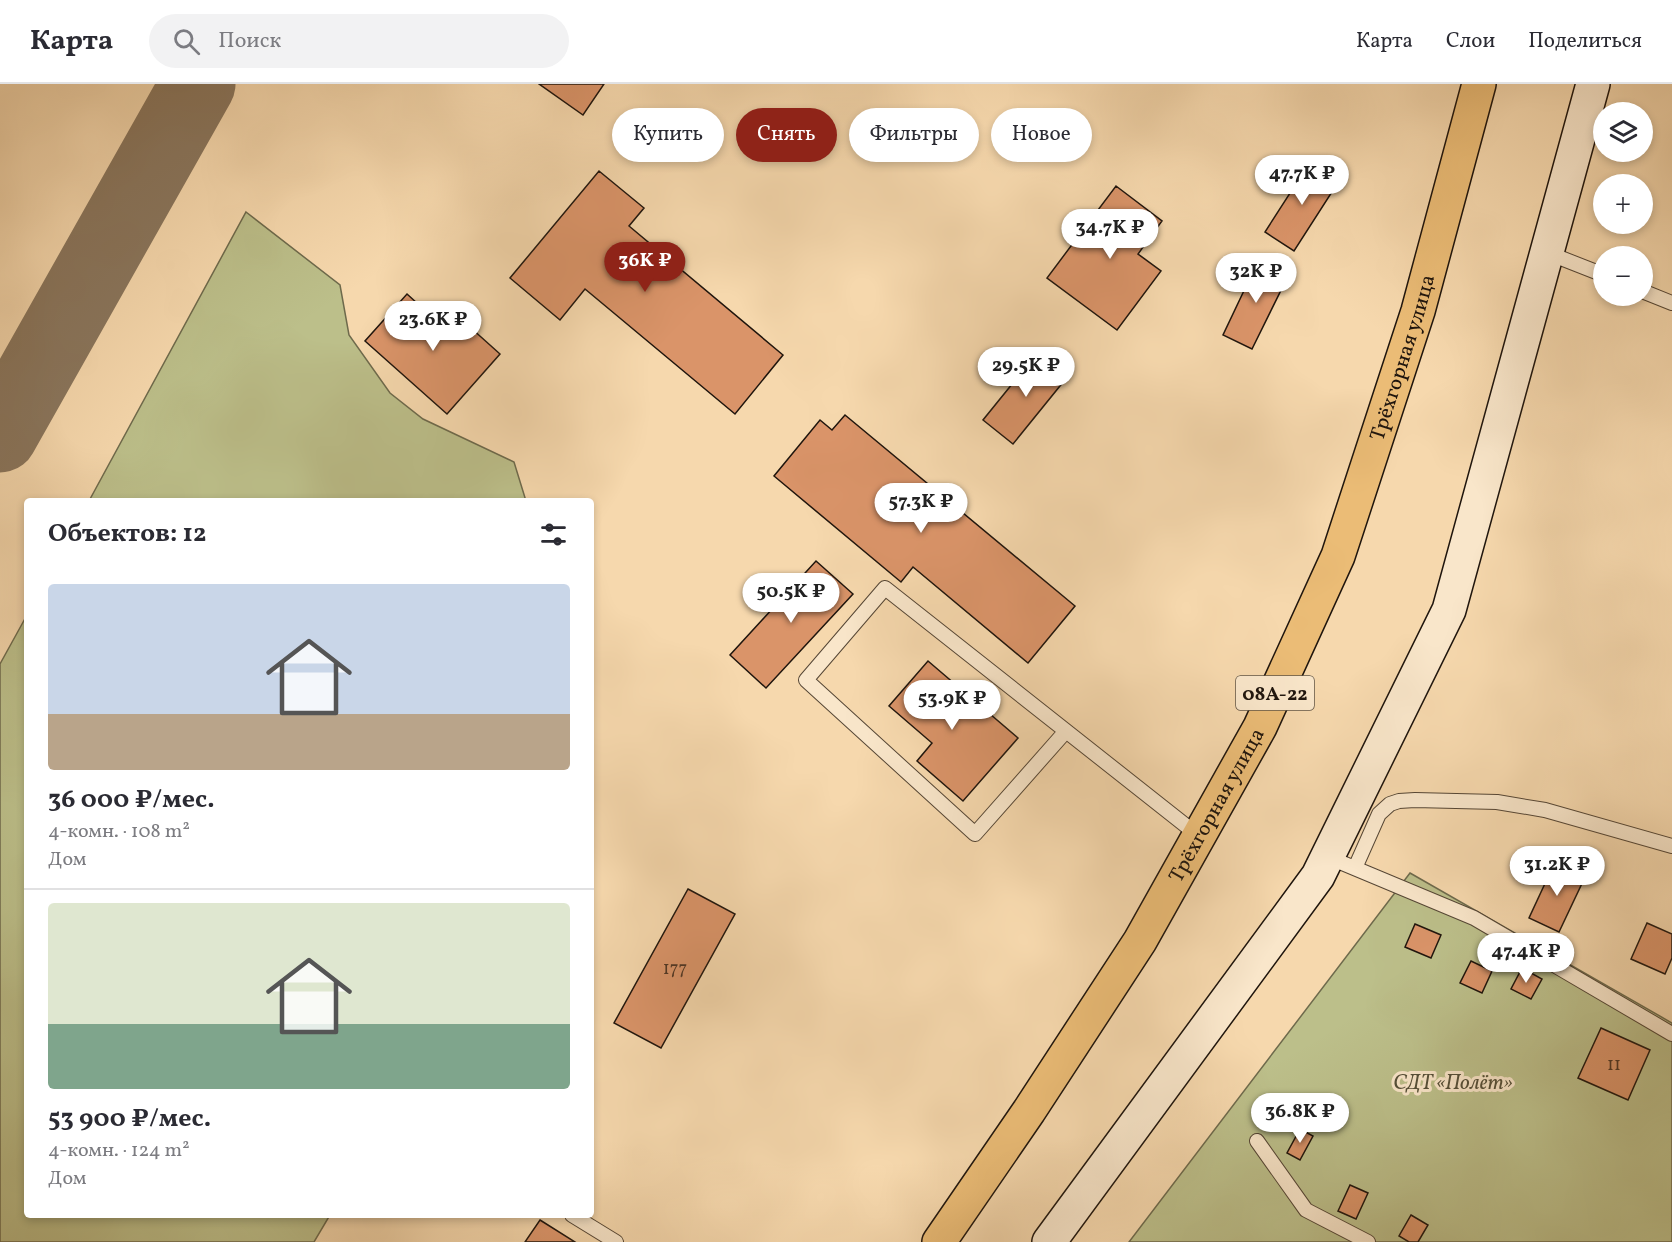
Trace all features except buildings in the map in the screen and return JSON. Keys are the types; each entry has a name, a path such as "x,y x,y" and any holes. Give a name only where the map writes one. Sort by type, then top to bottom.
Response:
{"highway":[{"name":"Трёхгорная улица","path":"939,1242 1029,1111 1140,941 1260,727 1338,556 1418,311 1479,84"}],"street":[{"path":"1049,1242 1318,876 1341,862 1449,610 1593,84"}],"lane":[{"path":"1548,253 1593,271"},
{"path":"1653,295 1672,303"},
{"path":"1066,731 975,834 806,680 885,588 1199,836"},
{"path":"1672,846 1545,810 1497,802 1415,800 1390,804 1379,814 1341,862 1474,918 1672,1034"},
{"path":"1257,1142 1306,1210 1368,1242"},
{"path":"577,1218 616,1242"}],"green space":[{"path":"246,212 340,285 349,335 390,393 423,419 514,462 525,498 91,498"},
{"path":"24,620 24,1218 328,1218 314,1242 0,1242 0,664"},
{"name":"СДТ «Полёт»","path":"1410,873 1672,1023 1672,1242 1129,1242"}],"taxiway":[{"path":"0,435 198,84"}]}
